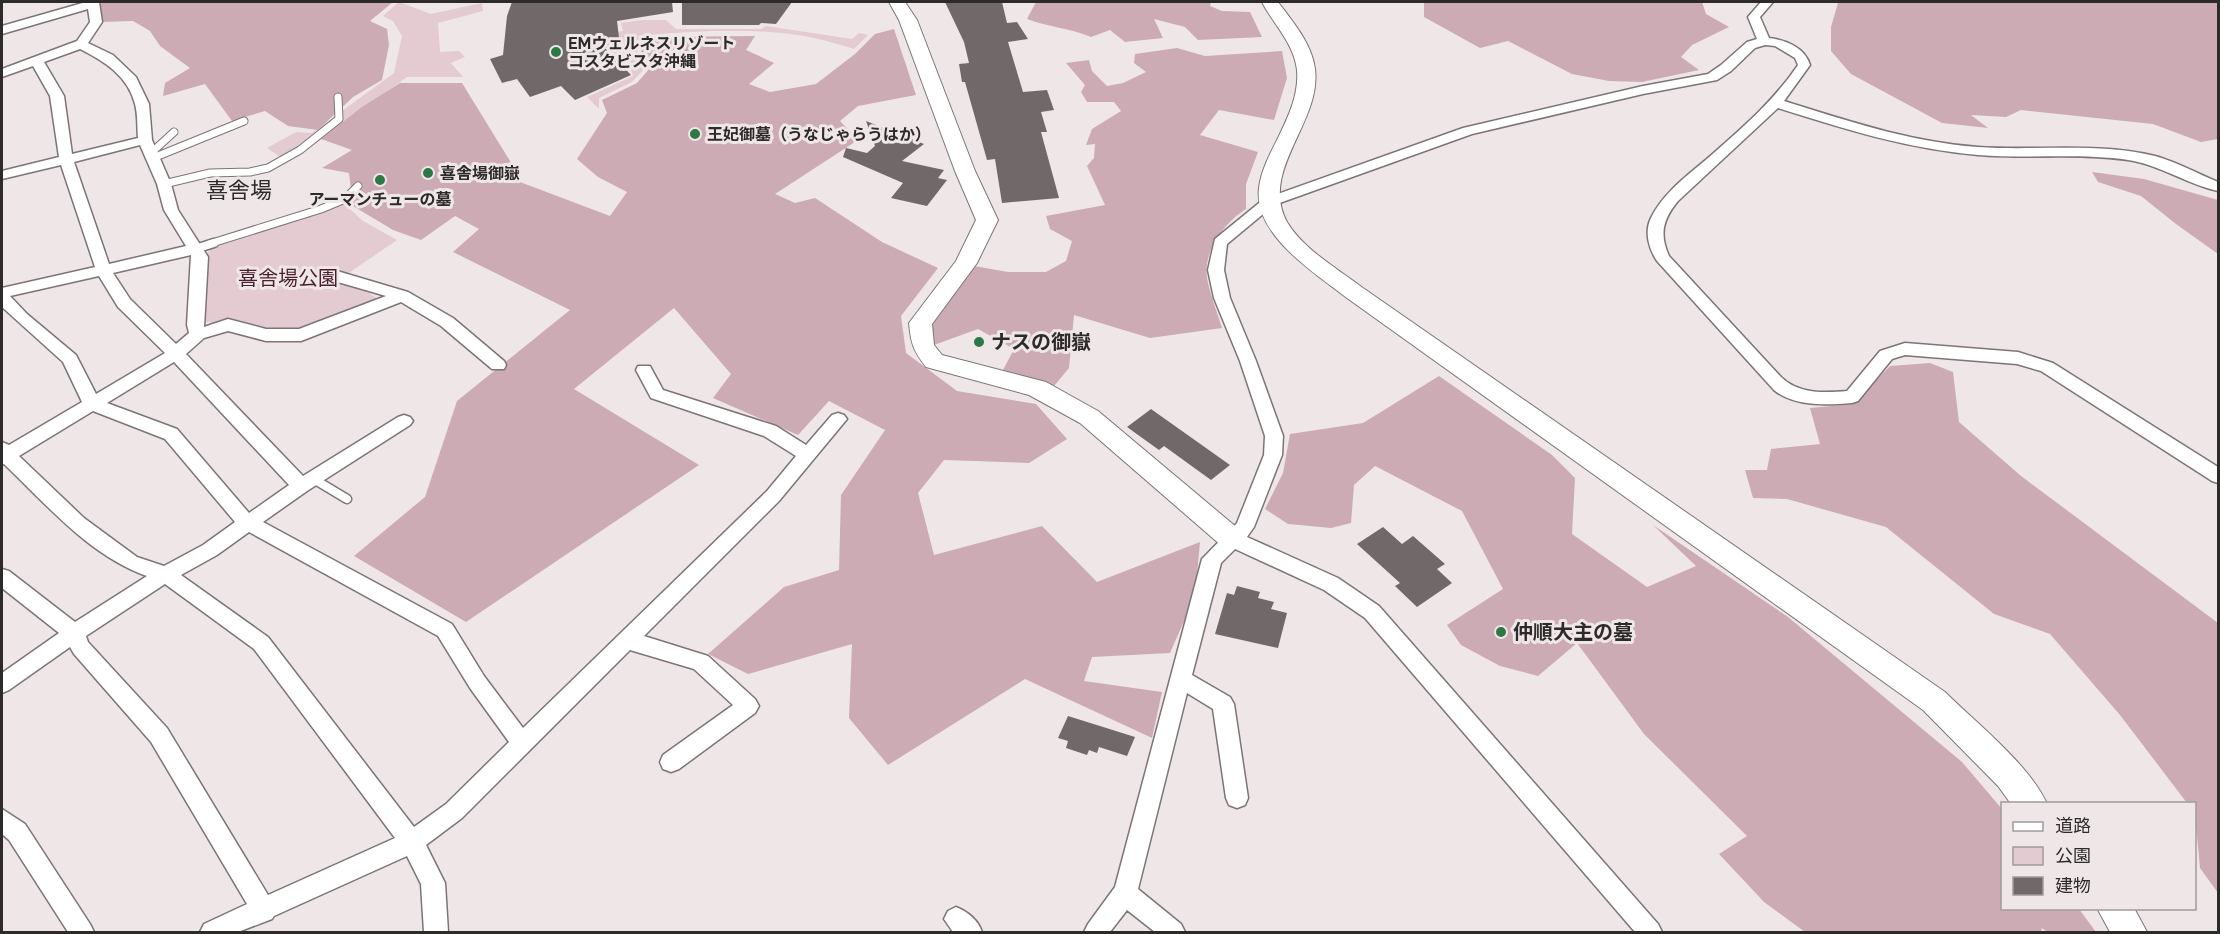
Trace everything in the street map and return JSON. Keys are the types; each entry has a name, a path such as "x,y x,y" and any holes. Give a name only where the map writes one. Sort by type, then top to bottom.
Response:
{"street":[{"path":"2,30 93,2 96,22 89,36 81,44 2,73"},
{"path":"897,2 908,20 965,171 987,220 966,263 920,323 923,347 934,361 1037,388 1089,417 1232,539 1331,584 1372,612 1650,933"},
{"path":"1270,2 1297,41 1307,70 1305,97 1270,181 1269,202 1278,225 1307,256 1934,701 2009,776 2029,802"},
{"path":"1764,41 1754,16 1767,2"},
{"path":"1096,933 1125,893 1212,559 1245,527 1272,455 1274,436 1248,361 1222,298 1216,270 1220,242 1269,202 1467,131 1643,90 1712,77 1726,68 1751,45 1764,41 1778,43 1801,56 1804,65 1777,103 1682,188 1657,220 1655,244 1662,258 1784,389 1806,396 1829,399 1852,397 1886,355 1905,349 2018,358 2047,367 2218,476"},
{"path":"81,44 108,58 131,80 142,104 149,150 164,184 171,210 200,257 195,325 198,334"},
{"path":"2,56 17,68"},
{"path":"37,62 57,96 66,160 104,268 124,303 144,320 174,355 306,482"},
{"path":"1777,103 1864,131 1927,145 1979,151 2126,155 2153,160 2218,187"},
{"path":"2,175 66,160 149,150"},
{"path":"2,293 195,249"},
{"path":"337,276 402,296 447,322 498,365"},
{"path":"402,296 301,335 266,335 228,325 198,334 174,355 3,454 77,523 130,562 165,574 261,643 412,842 433,883 436,933"},
{"path":"2,298 21,318 70,359 92,404 171,434 246,522 445,630 477,682 522,743"},
{"path":"644,370 657,394 770,430 808,455"},
{"path":"212,933 412,842 454,811 773,496 838,418"},
{"path":"2,684 74,633 165,574 210,550 246,522 306,482 404,421"},
{"path":"2,577 74,633 81,648 159,735 264,911"},
{"path":"627,640 701,662 748,706 671,762"},
{"path":"1180,678 1223,704 1237,798"},
{"path":"2,820 17,832 82,933"},
{"path":"1125,893 1173,933"},
{"path":"2115,910 2130,933"}],"lane":[{"path":"164,184 211,173 236,174 258,171 274,165 309,144 339,119 338,97"},
{"path":"149,150 244,121"},
{"path":"149,150 174,132"},
{"path":"195,249 321,209 345,199 358,186"},
{"path":"306,482 347,500"}],"green space":[{"path":"399,2 431,14 482,3 483,11 438,23 440,52 459,51 465,57 451,63 463,77 407,77 308,149 281,158 267,148 296,132 312,133 394,73 402,36 393,21 383,16"},
{"path":"666,20 676,29 761,29 766,26 852,39 859,33 868,35 854,49 814,38 773,32 711,31 649,35 637,49 643,70 632,82 599,98 599,109 587,97 633,76 631,70 610,51 625,46 620,38 604,39 604,35 623,31 621,23"},
{"name":"喜舎場公園","path":"341,201 363,221 397,240 343,277 378,299 300,330 277,330 206,322 203,317 207,295 207,254 213,247 304,219"}],"shaded area":[{"path":"99,2 393,2 370,21 387,29 389,45 382,80 353,97 318,130 288,126 265,111 232,121 205,84 163,96 165,83 190,68 160,46 150,31 133,21 102,22"},
{"path":"1036,2 1211,2 1210,6 1222,11 1250,12 1262,37 1198,40 1185,27 1154,19 1163,38 1125,42 1110,30 1091,37 1027,19"},
{"path":"1424,2 1702,2 1706,14 1729,27 1692,45 1681,57 1699,70 1642,82 1609,81 1572,74 1508,41 1480,48 1424,17"},
{"path":"1834,2 2218,2 2218,139 2201,142 2153,124 2021,110 2006,117 1971,115 1988,128 1942,123 1851,74 1831,51 1831,27 1838,3"},
{"path":"894,29 916,95 858,106 840,121 858,140 775,194 795,203 815,198 882,242 938,268 901,316 906,353 957,391 1036,404 1067,439 1029,463 944,460 918,493 934,555 1042,526 1097,582 1200,542 1195,596 1170,653 1092,657 1084,681 1162,692 1152,738 1025,679 888,765 849,718 852,644 748,674 708,654 784,587 839,570 841,495 885,430 829,401 798,435 713,398 731,374 674,308 574,389 699,465 466,622 354,556 425,497 457,401 570,310 453,252 479,229 455,216 421,240 393,230 353,206 349,173 322,168 352,150 321,139 362,107 400,83 462,83 513,166 520,182 610,216 627,192 598,177 577,159 607,113 602,100 637,83 650,68 641,51 652,37 755,36 746,50 774,63 749,84 770,92 816,84 855,54 875,34"},
{"path":"1177,48 1205,56 1282,51 1287,78 1274,120 1219,110 1200,135 1258,152 1246,184 1246,209 1223,230 1208,258 1207,278 1222,328 1150,338 1074,315 1069,368 1054,386 1037,379 1002,372 1014,349 978,329 934,345 928,329 974,266 1008,272 1046,272 1066,261 1072,241 1050,229 1046,216 1105,205 1087,166 1094,158 1095,144 1086,145 1092,129 1121,111 1114,102 1087,102 1081,92 1085,85 1066,63 1089,60 1092,71 1107,86 1123,83 1146,72 1134,63 1135,54"},
{"path":"2092,172 2144,179 2218,200 2218,254 2141,196 2098,182"},
{"path":"1930,363 1953,372 1959,422 2021,476 2218,623 2218,893 2200,868 2196,802 2186,802 2120,715 2050,634 1994,614 1886,527 1787,499 1753,498 1745,470 1767,470 1771,449 1820,444 1810,408 1853,404 1890,366"},
{"path":"1439,376 1552,455 1575,478 1572,534 1647,587 1696,566 1653,525 1788,617 1962,762 2001,808 2001,910 2080,910 2096,932 2047,932 2042,928 2041,932 1805,932 1764,902 1719,854 1747,836 1644,734 1577,643 1538,676 1500,666 1461,645 1447,625 1503,589 1462,511 1375,466 1354,485 1351,523 1331,528 1288,524 1265,509 1283,473 1290,434 1363,423"}],"building":[{"name":"EMウェルネスリゾート コスタビスタ沖縄","path":"512,2 672,2 673,12 617,21 620,46 605,48 631,75 575,100 561,86 530,97 517,79 502,83 490,59 503,55 507,16"},
{"path":"682,2 792,2 776,24 682,25"},
{"path":"945,2 1002,2 1007,23 1017,22 1028,39 1008,42 1023,92 1047,90 1054,110 1041,112 1047,132 1041,132 1059,198 1002,203 995,159 987,160 965,82 962,82 959,64 969,63 964,42"},
{"path":"866,121 924,144 902,161 944,170 938,178 947,180 927,206 891,198 903,183 843,157 846,148 867,153 875,146"},
{"path":"1151,409 1230,465 1211,480 1164,446 1159,450 1127,427"},
{"path":"1383,527 1402,544 1413,536 1445,564 1437,569 1452,583 1417,607 1395,586 1400,583 1357,544"},
{"path":"1237,586 1260,592 1258,598 1274,602 1271,609 1287,613 1278,648 1215,634 1227,593 1234,595"},
{"path":"1068,716 1135,737 1127,756 1099,747 1097,753 1089,750 1087,755 1066,748 1068,741 1058,738"}],"place":[{"name":"EMウェルネスリゾート コスタビスタ沖縄","path":"556,52"},
{"name":"王妃御墓（うなじゃらうはか）","path":"695,134"},
{"name":"喜舎場御嶽","path":"428,173"},
{"name":"アーマンチューの墓","path":"380,180"},
{"name":"ナスの御嶽","path":"979,342"},
{"name":"仲順大主の墓","path":"1501,632"}],"district":[{"name":"喜舎場","path":"239,190"}]}
